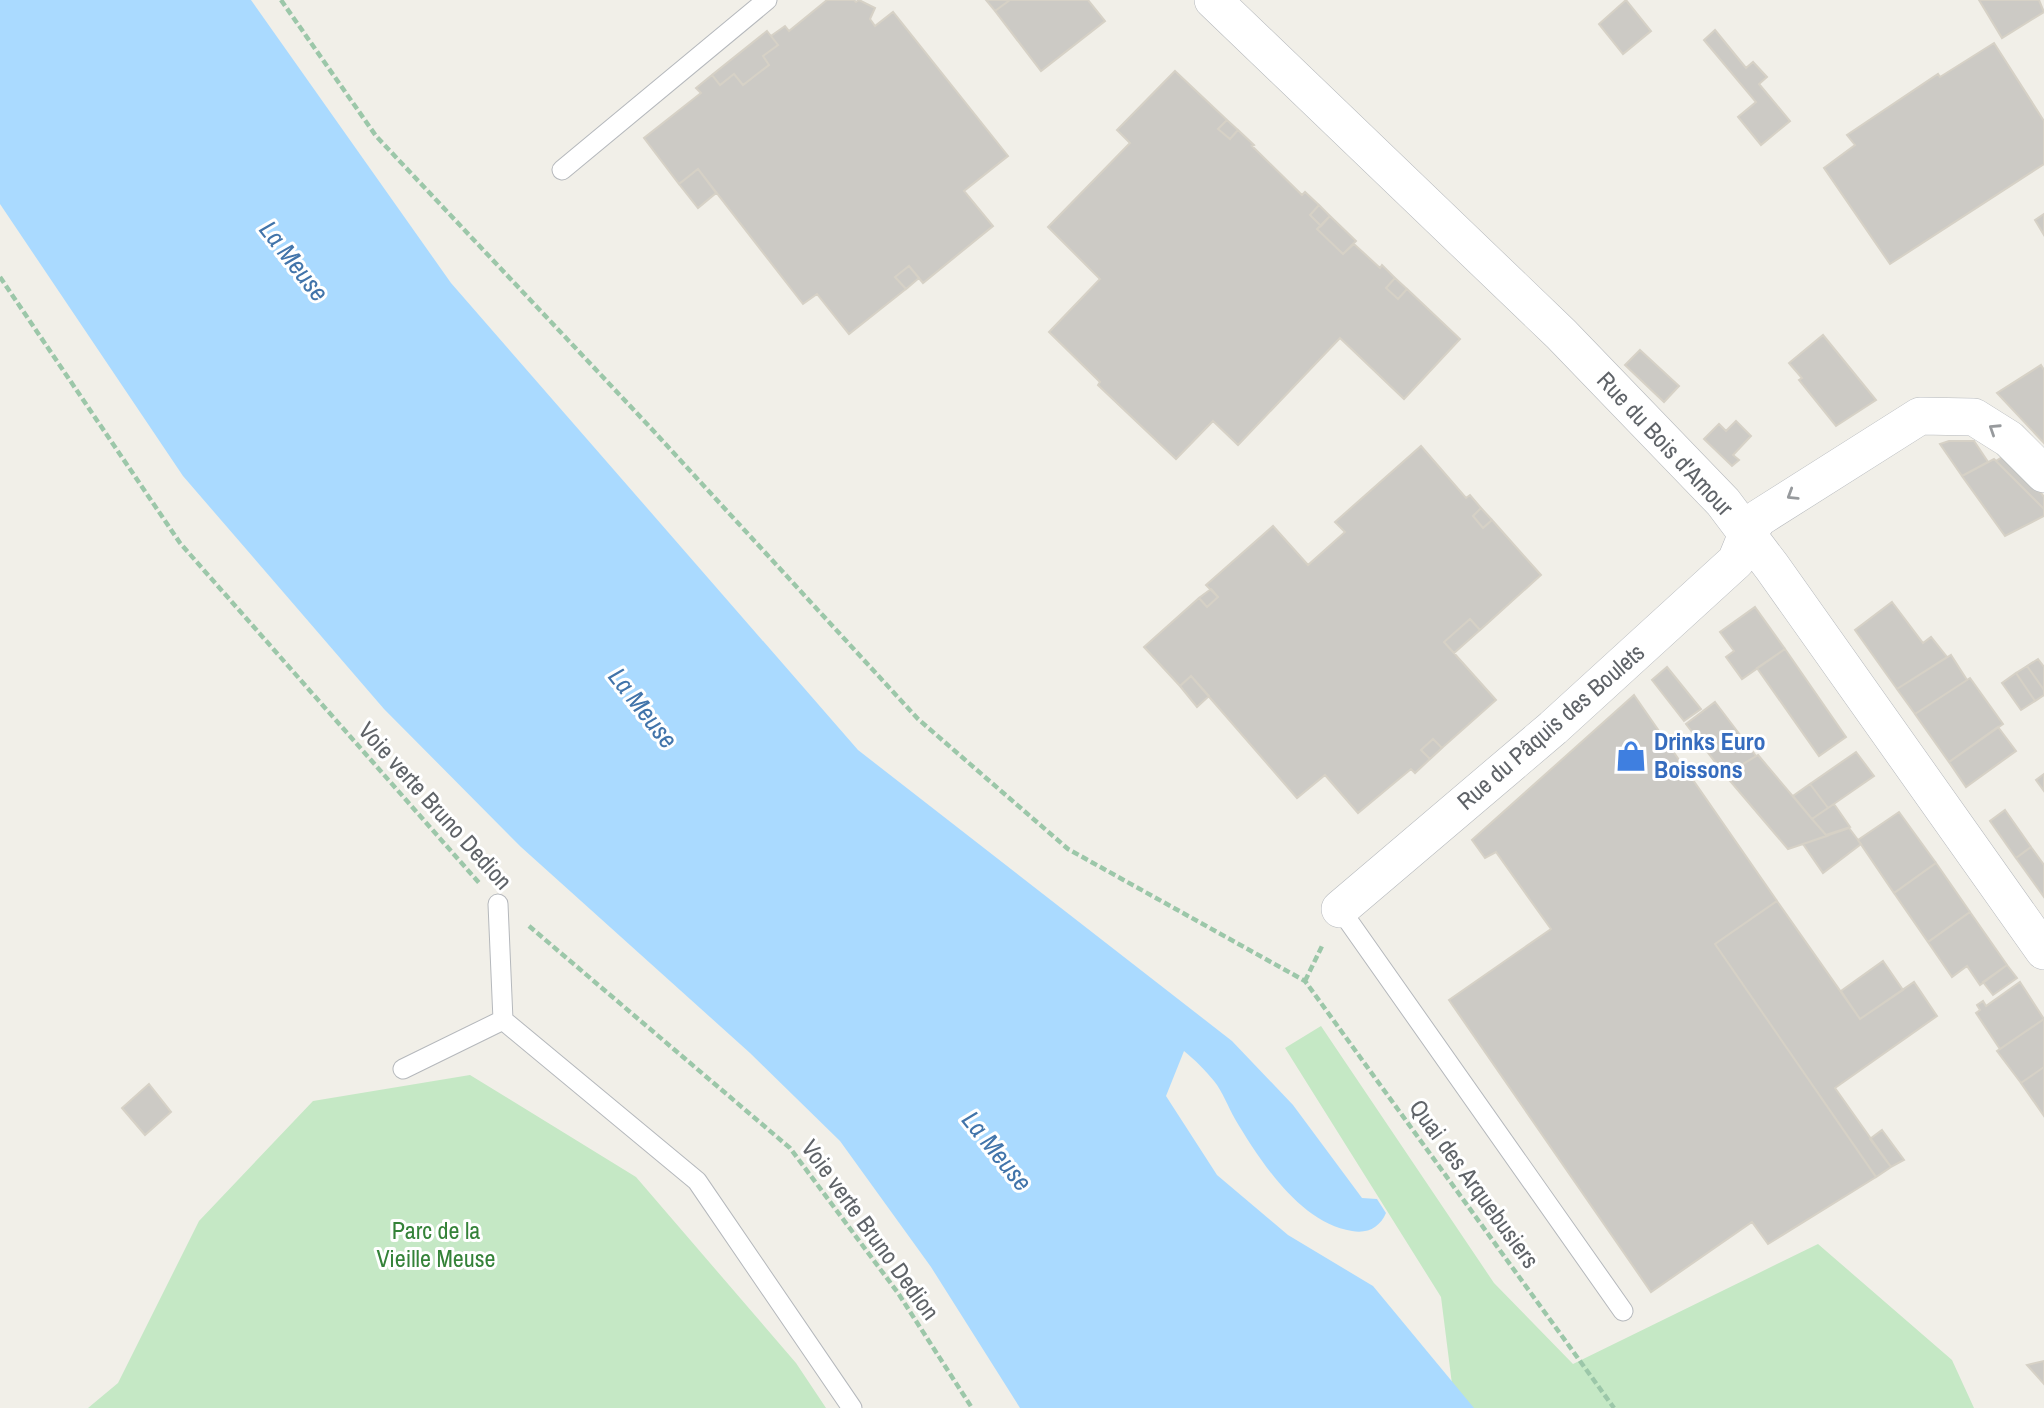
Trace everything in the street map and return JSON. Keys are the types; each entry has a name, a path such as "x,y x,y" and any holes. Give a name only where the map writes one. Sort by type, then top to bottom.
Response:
{"street":[{"name":"Rue du Bois d'Amour","path":"1213,0 1561,334 1723,502 2044,950"},
{"name":"Rue du Pâquis des Boulets","path":"1340,909 1553,728 1736,561 1747,534 1759,518 1920,416 1974,416 2009,439 2044,474"}],"lane":[{"path":"562,170 768,0"},
{"path":"498,904 503,1020 698,1181 852,1408"},
{"path":"1340,909 1623,1311"},
{"path":"403,1069 503,1020"}],"path":[{"name":"Quai des Arquebusiers","path":"281,0 376,136 918,719 1068,849 1305,981 1614,1408"},
{"name":"Voie verte Bruno Dedion","path":"0,277 180,543 498,904 541,933 790,1148 898,1293 972,1408"}],"green space":[{"path":"1321,1026 1494,1283 1573,1364 1818,1244 1952,1360 1974,1408 1455,1408 1441,1297 1285,1048"},
{"name":"Parc de la Vieille Meuse","path":"470,1075 636,1177 796,1363 826,1408 88,1408 118,1383 199,1221 313,1101"}],"water":[{"name":"La Meuse","path":"0,0 251,0 451,283 858,750 1232,1041 1293,1105 1362,1198 1377,1199 1386,1213 1377,1226 1358,1232 1333,1226 1299,1204 1270,1171 1245,1136 1217,1085 1184,1051 1166,1096 1217,1175 1288,1235 1373,1286 1474,1408 1020,1408 931,1267 840,1141 750,1053 521,847 384,709 183,476 0,204"}],"building":[{"path":"827,0 859,0 875,8 870,19 875,26 893,12 1008,156 964,191 993,226 923,283 909,266 895,277 906,289 849,334 817,294 803,304 698,169 679,184 644,138 701,93 696,88 712,75 720,85 734,74 743,85 769,65 763,56 778,45 771,36 785,26 789,31"},
{"path":"986,0 1010,0 995,11"},
{"path":"1010,0 1088,0 1105,21 1041,71 995,11"},
{"path":"1626,0 1651,31 1623,54 1599,24"},
{"path":"1979,0 2039,0 2044,12 2002,38"},
{"path":"1715,30 1746,68 1753,62 1767,77 1759,84 1790,121 1761,145 1738,117 1756,102 1704,40"},
{"path":"767,31 778,45 763,56 769,65 743,85 734,74 720,85 712,75"},
{"path":"1994,43 2044,121 2044,164 1890,264 1824,168 1855,145 1847,135 1938,74 1940,77"},
{"path":"1175,71 1227,120 1218,129 1230,139 1238,130 1302,195 1305,192 1319,205 1310,215 1321,226 1317,229 1343,254 1354,244 1395,278 1386,288 1398,299 1407,289 1460,339 1404,399 1340,338 1238,445 1213,421 1176,459 1098,385 1100,382 1049,332 1100,279 1048,227 1130,143 1117,130"},
{"path":"1227,120 1238,130 1230,139 1218,129"},
{"path":"698,169 716,193 698,208 679,184"},
{"path":"1319,205 1330,216 1321,226 1310,215"},
{"path":"2044,214 2044,235 2035,220"},
{"path":"1330,216 1356,241 1343,254 1317,229"},
{"path":"909,266 919,278 906,289 895,277"},
{"path":"1395,278 1407,289 1398,299 1386,288"},
{"path":"1823,335 1876,400 1836,426 1799,380 1802,378 1789,363"},
{"path":"1640,350 1679,386 1664,402 1625,365"},
{"path":"2041,365 2044,370 2044,443 1997,393"},
{"path":"1736,421 1751,436 1733,455 1739,460 1732,466 1704,439 1719,424 1726,431"},
{"path":"1949,441 1974,441 1988,462 1962,476 1940,444"},
{"path":"1421,446 1466,498 1470,495 1481,508 1473,516 1483,528 1492,520 1541,575 1480,630 1470,619 1444,642 1496,700 1442,748 1433,739 1421,750 1430,759 1415,773 1411,769 1358,813 1325,775 1297,798 1191,676 1180,686 1144,647 1199,598 1207,607 1218,597 1206,585 1273,526 1308,565 1345,532 1335,522"},
{"path":"2010,452 2044,497 2044,509 1996,461"},
{"path":"1994,459 2044,509 2044,516 2005,536 1962,476"},
{"path":"1481,508 1492,520 1483,528 1473,516"},
{"path":"1211,589 1218,597 1207,607 1199,598"},
{"path":"1892,602 1923,643 1931,637 1947,657 1897,689 1855,630"},
{"path":"1755,607 1785,649 1742,679 1726,657 1734,651 1720,632"},
{"path":"1470,619 1480,630 1454,653 1444,642"},
{"path":"1785,649 1846,737 1819,756 1757,668"},
{"path":"1951,655 1967,680 1915,714 1897,689"},
{"path":"2038,659 2044,667 2044,690 2027,666"},
{"path":"2027,666 2044,690 2044,695 2035,701 2016,673"},
{"path":"1667,667 1701,709 1684,721 1652,680"},
{"path":"2016,673 2035,701 2021,710 2002,683"},
{"path":"1191,676 1209,696 1197,707 1180,686"},
{"path":"1970,678 2003,724 1949,762 1915,714"},
{"path":"1634,695 1777,901 1715,944 1876,1177 1768,1244 1752,1222 1651,1292 1449,1000 1551,929 1496,852 1485,858 1472,840"},
{"path":"1715,702 1756,756 1725,775 1686,724"},
{"path":"1998,727 2016,751 1966,787 1949,762"},
{"path":"1433,739 1442,748 1430,759 1421,750"},
{"path":"1856,752 1874,776 1828,808 1810,784"},
{"path":"1758,755 1827,836 1788,849 1725,775"},
{"path":"2044,774 2044,791 2036,780"},
{"path":"1810,784 1828,808 1812,819 1793,796"},
{"path":"1834,804 1850,827 1826,835 1812,819"},
{"path":"2005,810 2031,847 2016,858 1990,821"},
{"path":"1899,812 1936,863 1894,893 1858,840"},
{"path":"1849,828 1861,844 1823,873 1803,844"},
{"path":"2031,847 2044,865 2044,897 2016,858"},
{"path":"1936,863 1970,912 1928,942 1894,893"},
{"path":"1777,901 1860,1019 1914,982 1937,1016 1835,1088 1891,1167 1876,1177 1715,944"},
{"path":"1970,912 2007,965 1980,985 1967,966 1952,977 1928,942"},
{"path":"1883,961 1903,990 1860,1019 1841,991"},
{"path":"2007,965 2017,978 1993,995 1983,982"},
{"path":"2020,982 2044,1019 2000,1049 1976,1013 1980,1010 1977,1005 1983,1001 1986,1006"},
{"path":"2044,1019 2044,1067 2021,1083 1997,1051"},
{"path":"2044,1067 2044,1116 2021,1083"},
{"path":"149,1084 171,1112 145,1135 122,1108"},
{"path":"1882,1130 1904,1160 1891,1167 1870,1139"},
{"path":"2044,1361 2044,1384 2027,1365"}],"place":[{"name":"Drinks Euro Boissons","path":"1631,756"}]}
